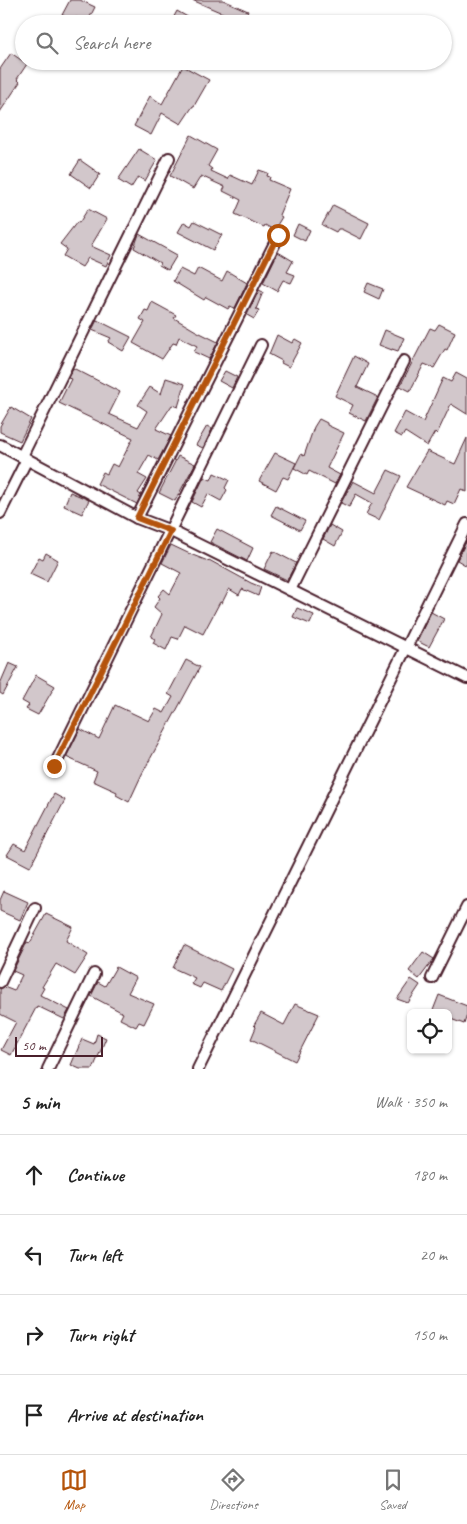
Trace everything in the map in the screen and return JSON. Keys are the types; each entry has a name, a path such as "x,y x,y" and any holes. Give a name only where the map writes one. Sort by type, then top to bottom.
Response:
{"street":[{"path":"0,513 24,458 169,158"},
{"path":"137,518 278,235"},
{"path":"54,766 261,345"},
{"path":"290,590 404,361"},
{"path":"0,445 137,518 171,531 467,678"},
{"path":"198,1069 467,524"},
{"path":"432,978 467,907"},
{"path":"0,982 35,908"},
{"path":"48,1069 94,974"}],"building":[{"path":"70,0 80,0 95,7 91,15 62,15"},
{"path":"192,0 223,0 248,11 246,15 227,15"},
{"path":"177,11 184,15 175,15"},
{"path":"11,53 15,56 15,70 23,70 17,79 20,82 0,112 0,69"},
{"path":"181,70 190,70 209,80 181,124 162,113 151,135 134,126 150,96 162,104"},
{"path":"191,135 217,150 208,166 212,169 211,171 228,179 230,175 252,185 259,170 268,173 269,180 290,189 279,215 282,217 274,230 235,214 241,200 223,191 225,187 201,176 193,189 170,176"},
{"path":"139,149 157,160 145,181 138,177 131,188 118,180"},
{"path":"80,160 100,174 91,188 71,174"},
{"path":"333,205 369,223 361,239 341,229 338,229 336,232 322,225"},
{"path":"88,209 107,219 91,246 111,255 106,266 88,258 82,267 63,256 67,249 60,244 77,222 79,223"},
{"path":"194,221 222,235 213,250 178,232 184,222 191,226"},
{"path":"298,224 310,230 305,241 293,235"},
{"path":"139,234 177,255 168,270 159,265 160,263 134,248"},
{"path":"278,252 293,261 287,272 295,275 291,283 283,280 277,291 263,283"},
{"path":"198,268 222,281 227,271 247,283 235,308 230,306 228,309 206,297 204,300 173,281 180,269 194,276"},
{"path":"368,283 383,289 379,299 364,292"},
{"path":"259,290 263,292 256,309 259,310 254,319 247,315"},
{"path":"152,302 176,315 174,318 218,342 209,359 194,352 197,346 179,337 176,344 173,343 162,359 133,343 145,322 140,319 145,310 148,311"},
{"path":"97,320 131,337 123,351 108,342 111,338 92,330"},
{"path":"439,324 455,332 447,350 445,349 434,368 424,364 410,391 400,386 430,328 435,330"},
{"path":"385,330 404,338 398,351 379,345"},
{"path":"277,335 292,343 295,339 302,343 289,367 269,354"},
{"path":"354,356 368,364 357,387 378,397 366,421 349,413 353,405 335,396"},
{"path":"73,368 120,392 109,414 138,427 147,411 138,405 150,387 161,394 166,378 185,384 178,407 172,405 156,429 171,436 158,460 149,455 138,474 147,479 138,493 141,495 137,504 97,484 103,472 107,474 112,464 118,467 133,438 59,403 71,379 68,378"},
{"path":"225,371 237,377 232,388 219,381"},
{"path":"456,373 467,379 467,414 451,404 437,434 435,432 427,446 405,432 402,437 394,433 405,412 423,422 443,378 451,382"},
{"path":"11,407 31,419 20,441 0,432 0,426"},
{"path":"319,419 344,433 327,468 340,475 335,484 309,471 307,475 294,468 301,454 304,456 314,427"},
{"path":"207,426 212,429 203,448 196,445"},
{"path":"467,438 467,492 461,489 454,504 447,501 445,505 406,487 427,451 455,464"},
{"path":"275,453 296,463 288,479 283,477 276,490 259,481"},
{"path":"178,456 195,464 175,501 159,493"},
{"path":"388,470 401,476 379,520 366,514 372,503 356,494 349,507 341,503 353,481 376,493"},
{"path":"214,473 229,480 225,488 227,490 221,501 208,494 201,507 192,502 204,477 211,480"},
{"path":"70,492 89,500 82,514 64,506"},
{"path":"276,506 305,521 300,530 271,515"},
{"path":"330,525 342,532 335,546 323,539"},
{"path":"217,529 253,548 247,561 210,542"},
{"path":"467,540 467,566 457,560"},
{"path":"171,545 209,560 261,587 258,596 242,589 239,595 229,589 203,634 185,625 178,639 172,637 166,650 153,643 155,639 151,637 162,614 154,607 160,598 158,596 164,589 170,594 181,573 162,563"},
{"path":"273,551 296,563 287,580 264,569"},
{"path":"46,553 58,560 47,582 30,574 39,557 43,559"},
{"path":"297,608 314,615 310,624 293,617"},
{"path":"431,612 444,619 429,647 417,641"},
{"path":"186,660 200,667 142,774 129,802 116,795 117,792 93,781 97,771 66,757 80,729 99,739 115,705 149,721 156,709 164,713 173,697 168,694"},
{"path":"9,663 18,667 3,695 0,693 0,684"},
{"path":"36,675 55,686 38,715 26,709 29,705 22,701"},
{"path":"54,794 65,800 30,867 7,855 14,844 25,850"},
{"path":"4,891 28,902 20,920 0,911 0,900"},
{"path":"46,914 73,927 66,941 88,955 75,975 56,964 42,987 44,988 40,995 69,1010 64,1019 37,1006 11,1055 1,1050 16,1022 0,1014 0,989 4,987 14,991 22,975 13,971 27,942 30,943"},
{"path":"184,945 232,969 221,991 203,983 200,988 191,984 195,978 173,968"},
{"path":"423,952 434,959 419,979 409,971"},
{"path":"116,967 136,978 128,993 154,1004 144,1024 139,1022 136,1027 120,1019 123,1013 91,996 98,982 105,986"},
{"path":"411,979 420,985 408,1003 397,999"},
{"path":"439,995 467,1006 467,1015 464,1024 452,1020 452,1009 434,1009"},
{"path":"295,1004 319,1014 295,1061 251,1039 256,1027 254,1025 261,1013 284,1025"},
{"path":"97,1034 106,1038 93,1069 80,1069 71,1065 82,1039 94,1044"}],"route":[{"path":"54,766 171,531 137,518 278,235"}]}
